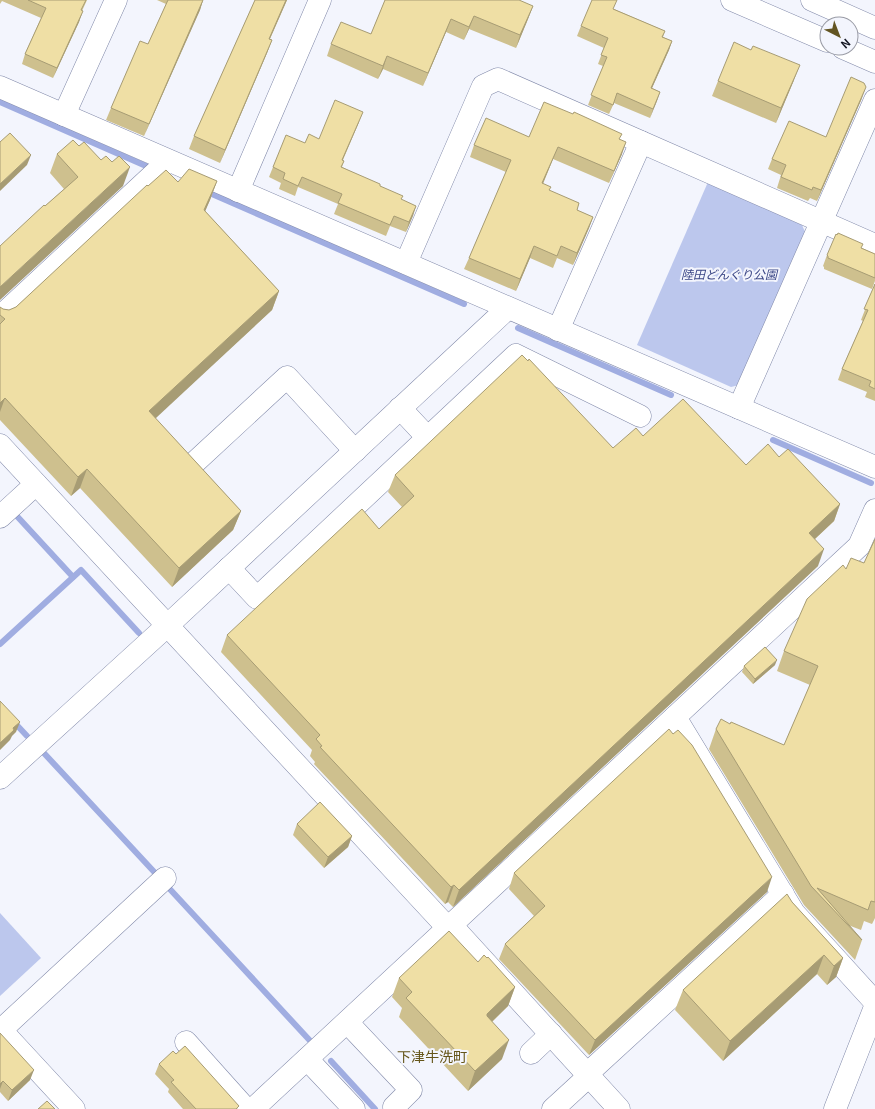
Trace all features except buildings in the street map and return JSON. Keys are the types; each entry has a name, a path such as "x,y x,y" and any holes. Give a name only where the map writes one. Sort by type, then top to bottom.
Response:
{"street":[{"path":"64,115 116,0"},
{"path":"238,191 320,0"},
{"path":"732,0 819,38"},
{"path":"812,0 875,28"},
{"path":"859,55 875,62"},
{"path":"406,263 483,86 498,79 875,245"},
{"path":"0,87 875,467"},
{"path":"739,408 875,100"},
{"path":"558,330 641,142"},
{"path":"0,317 168,161"},
{"path":"0,778 168,625 508,308"},
{"path":"229,568 257,598 516,355 640,416"},
{"path":"193,464 287,377 355,451"},
{"path":"400,408 428,438"},
{"path":"0,445 551,1034 619,1109"},
{"path":"0,517 36,484"},
{"path":"253,1109 860,546 875,510"},
{"path":"675,717 794,913 875,1002"},
{"path":"74,1109 0,1030 165,878"},
{"path":"553,1109 783,894"},
{"path":"835,1109 875,1007"},
{"path":"347,1022 411,1090 394,1107 396,1109"},
{"path":"531,1053 551,1034"},
{"path":"186,1042 246,1109"},
{"path":"307,1059 354,1109"}],"green space":[{"name":"陸田どんぐり公園","path":"708,182 802,225 806,234 739,385 731,387 637,345"},
{"path":"0,913 41,958 0,996"}],"waterway":[{"path":"0,102 146,166"},
{"path":"205,191 464,304"},
{"path":"518,328 671,395"},
{"path":"773,440 871,483"},
{"path":"15,514 73,577"},
{"path":"0,644 81,570 139,633"},
{"path":"13,721 27,736"},
{"path":"42,751 157,875"},
{"path":"167,886 314,1045"},
{"path":"331,1061 375,1109"}],"district":[{"name":"下津牛洗町","path":"432,1056"}]}
